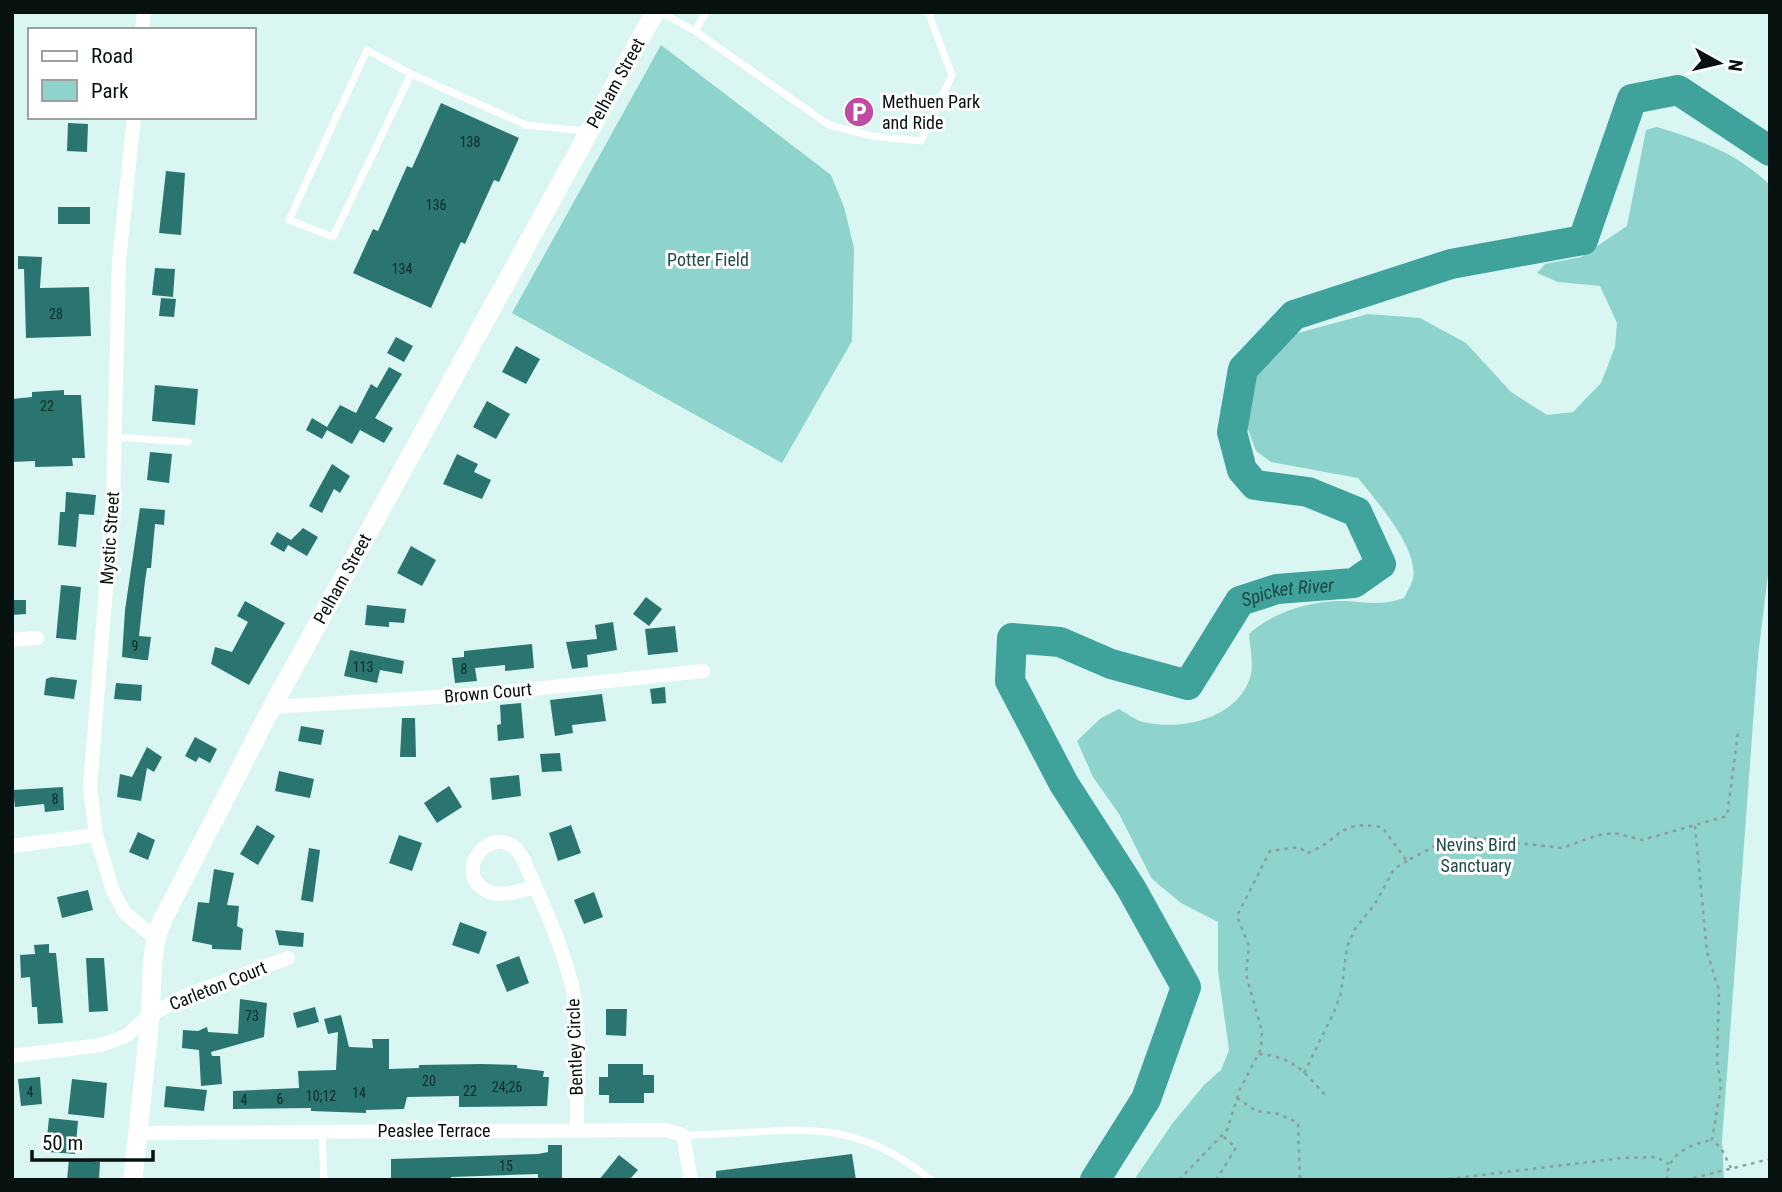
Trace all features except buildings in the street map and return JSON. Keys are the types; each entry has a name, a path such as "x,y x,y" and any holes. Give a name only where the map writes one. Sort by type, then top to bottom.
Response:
{"main road":[{"name":"Pelham Street","path":"133,1180 155,938 272,707 657,12"}],"street":[{"name":"Mystic Street","path":"134,119 119,275 111,539 91,759 92,811 102,861 119,902 141,930 155,938"},
{"path":"12,640 37,638"},
{"name":"Brown Court","path":"272,707 486,694 703,671"},
{"path":"12,846 96,835"},
{"name":"Bentley Circle","path":"534,888 503,893 487,891 476,879 476,856 487,845 503,842 512,846 523,859 572,987 577,1130"},
{"name":"Carleton Court","path":"12,1056 102,1045 126,1036 150,1015 185,996 288,958"},
{"name":"Peaslee Terrace","path":"137,1133 666,1130 683,1135"},
{"path":"683,1135 691,1180"}],"lane":[{"path":"657,12 695,31 829,125 872,136 921,141 952,75 928,12"},
{"path":"695,31 706,12"},
{"path":"411,74 333,237 289,220 367,50 411,74 526,125 589,132"},
{"path":"115,437 188,442"},
{"path":"683,1135 775,1130 843,1132 875,1142 931,1180"},
{"path":"321,1132 324,1180"}],"path":[{"path":"1304,1073 1326,1033 1341,993 1347,947 1355,929 1375,904 1394,869 1433,847 1458,840 1495,840 1562,848 1598,835 1614,833 1642,839 1727,816 1738,733"},
{"path":"1179,1180 1227,1130 1237,1098 1259,1054 1262,1032 1246,974 1248,946 1237,916 1270,851 1299,847 1307,853 1346,827 1372,825 1382,827 1389,834 1407,861"},
{"path":"1695,826 1707,952 1719,990 1717,1062 1721,1086 1712,1140"},
{"path":"1259,1054 1282,1056 1304,1073 1328,1098"},
{"path":"1237,1098 1256,1111 1279,1114 1298,1123 1300,1180"},
{"path":"1216,1180 1236,1147 1222,1135"},
{"path":"1667,1180 1669,1164 1684,1150 1712,1140"},
{"path":"1712,1140 1721,1148 1731,1168"},
{"path":"1440,1180 1622,1158 1657,1157 1669,1164"},
{"path":"1685,1180 1770,1158"}],"green space":[{"name":"Potter Field","path":"661,45 831,175 844,207 854,248 852,341 782,463 512,313"},
{"name":"Nevins Bird Sanctuary","path":"1657,127 1731,156 1770,185 1770,558 1758,656 1722,1141 1724,1180 1134,1180 1172,1124 1204,1085 1221,1070 1229,1050 1218,971 1218,922 1181,903 1152,879 1119,814 1093,777 1077,741 1101,718 1119,709 1140,721 1158,724 1174,725 1206,719 1233,703 1243,692 1251,673 1249,634 1269,619 1306,605 1332,601 1382,603 1404,598 1413,578 1413,566 1403,539 1358,478 1271,462 1256,451 1246,424 1249,388 1263,358 1287,336 1368,314 1420,318 1466,343 1511,392 1547,415 1573,412 1601,383 1615,347 1617,323 1600,286 1558,282 1537,273 1545,264 1581,257 1627,226 1646,130"}],"waterway":[{"name":"Spicket River","path":"1095,1180 1146,1099 1186,987 1131,888 1064,784 1010,681 1012,638 1060,642 1111,664 1188,685 1240,601 1277,589 1354,583 1381,564 1357,512 1308,492 1255,485 1242,470 1232,432 1243,369 1294,315 1451,264 1583,240 1632,99 1678,90 1770,151"}],"place":[{"name":"Methuen Park and Ride","path":"859,112"}]}
